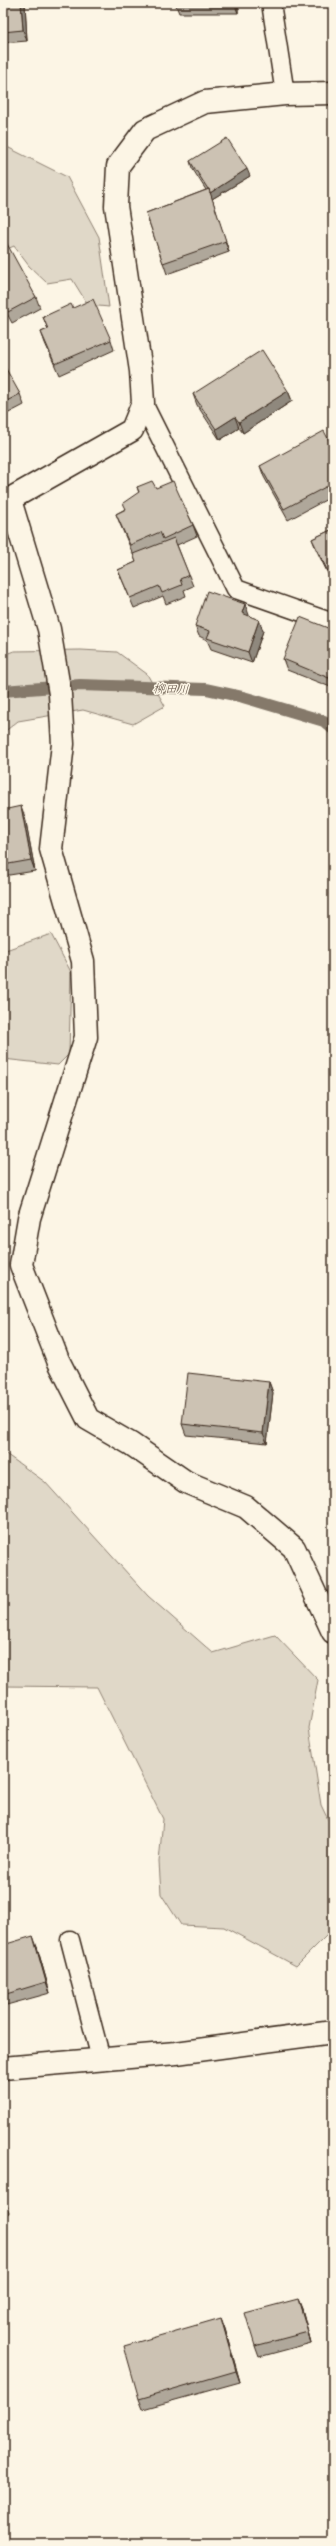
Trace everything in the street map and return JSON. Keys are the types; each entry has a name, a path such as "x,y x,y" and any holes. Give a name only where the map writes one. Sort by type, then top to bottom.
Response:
{"street":[{"path":"333,93 285,94 205,102 145,130 118,166 116,206 141,371 143,403 132,430 6,501 49,629 60,694 63,744 51,849 83,961 86,1037 29,1218 21,1265 58,1360 88,1419 131,1444 186,1482 246,1508 294,1548 333,1632"},
{"path":"3,2068 176,2053 333,2032"}],"lane":[{"path":"271,3 285,94"},
{"path":"143,403 236,589 333,623"},
{"path":"70,1940 101,2059"}],"shaded area":[{"path":"3,145 67,177 99,237 109,307 88,305 72,279 47,283 29,266 14,246 3,251"},
{"path":"81,650 117,652 147,674 165,706 133,724 83,710 18,721 3,733 3,655 14,651"},
{"path":"51,934 71,972 69,1054 58,1065 3,1059 3,951"},
{"path":"3,1452 45,1482 148,1596 213,1653 275,1635 318,1680 309,1728 321,1805 333,1830 333,1929 296,1966 224,1927 181,1925 161,1894 159,1862 163,1819 97,1687 3,1686"}],"building":[{"path":"3,3 21,3 23,30 3,32"},
{"path":"227,138 247,169 210,193 209,189 190,161"},
{"path":"209,189 226,241 163,263 146,213"},
{"path":"6,242 36,297 8,312 3,303 3,244"},
{"path":"93,299 111,340 55,364 41,332 48,329 43,317 71,304 73,308"},
{"path":"262,350 288,391 239,422 235,417 216,429 193,394"},
{"path":"5,367 20,394 3,403 3,368"},
{"path":"324,431 333,448 333,483 284,509 260,466"},
{"path":"152,481 156,488 173,481 193,525 163,539 160,532 130,545 116,514 126,509 123,503 139,492 137,487"},
{"path":"333,529 333,582 312,539"},
{"path":"174,538 189,575 180,579 182,585 162,593 159,586 130,598 118,570 136,562 133,554"},
{"path":"207,591 245,604 242,613 259,620 248,652 207,638 210,631 195,626"},
{"path":"300,617 333,630 333,668 329,678 283,659"},
{"path":"21,806 31,860 3,865 3,810"},
{"path":"188,1373 269,1382 263,1433 182,1424"},
{"path":"33,1936 46,1982 3,1995 3,1945"},
{"path":"298,2299 308,2332 255,2346 245,2313"},
{"path":"221,2318 236,2371 139,2399 124,2346"}],"waterway":[{"name":"柳田川","path":"3,691 80,685 206,689 243,697 324,721 333,729"}]}
